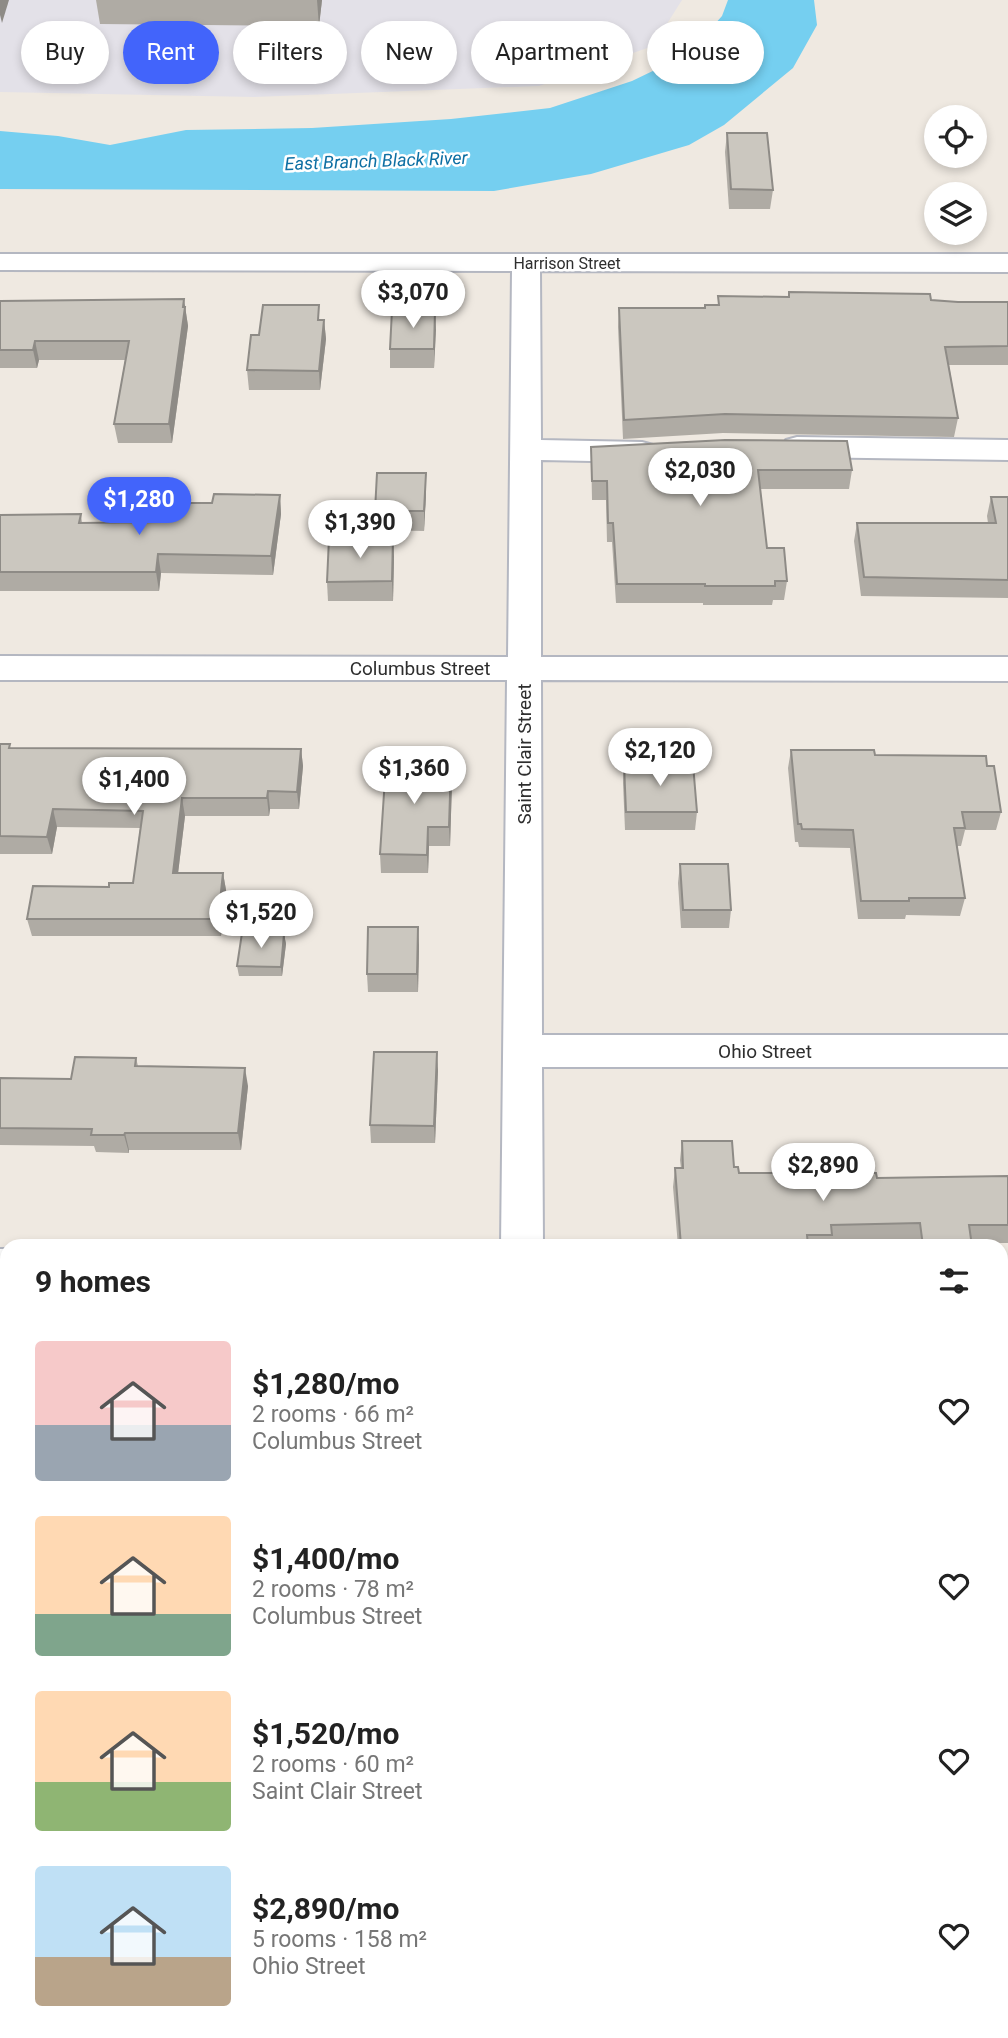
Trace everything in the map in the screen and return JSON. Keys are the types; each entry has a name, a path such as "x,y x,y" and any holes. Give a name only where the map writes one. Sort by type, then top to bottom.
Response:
{"street":[{"name":"Harrison Street","path":"0,262 1008,262"},
{"name":"Saint Clair Street","path":"522,1239 526,262"},
{"path":"764,447 1008,450"},
{"path":"525,450 673,450"},
{"name":"Columbus Street","path":"0,668 1008,669"},
{"name":"Ohio Street","path":"523,1051 1008,1051"}],"shaded area":[{"path":"0,0 682,0 669,21 647,21 647,48 633,53 633,21 471,21 471,84 545,84 539,86 254,97 0,92"}],"water":[{"name":"East Branch Black River","path":"728,0 814,0 817,25 793,68 724,125 689,145 591,174 494,191 0,189 0,131 58,136 110,145 186,130 312,128 451,119 550,108 623,84 633,84 633,81 647,74 647,84 764,84 764,21 718,21"}],"building":[{"path":"727,133 767,133 773,190 731,189"},
{"path":"789,292 930,294 931,300 1008,302 1008,346 945,347 958,418 725,414 624,420 619,308 705,308 705,305 719,305 718,296 789,297"},
{"path":"184,299 169,424 114,424 129,341 35,341 33,350 0,350 0,301"},
{"path":"263,305 319,305 318,320 324,320 319,371 247,370 251,335 259,335"},
{"path":"392,310 435,310 434,349 390,349"},
{"path":"725,440 847,441 852,470 758,470 767,548 784,548 787,581 775,581 775,586 617,584 613,523 608,523 607,481 592,481 591,447"},
{"path":"377,473 426,473 424,511 375,511"},
{"path":"214,494 280,495 271,556 158,554 156,572 0,572 0,515 81,514 79,523 162,522 165,503 212,503"},
{"path":"991,497 1008,497 1008,580 864,577 857,523 996,523"},
{"path":"393,537 392,581 327,582 329,538"},
{"path":"0,744 10,744 9,748 301,749 297,792 268,791 267,798 182,798 173,873 223,873 218,919 27,919 33,886 109,887 109,883 133,883 143,811 53,809 47,837 0,836"},
{"path":"791,750 874,750 875,755 986,756 987,766 994,766 1001,812 962,812 965,828 954,828 965,898 861,901 853,830 802,829 801,824 798,824"},
{"path":"386,763 451,763 449,827 428,827 427,855 380,854"},
{"path":"624,764 693,764 697,812 626,812"},
{"path":"680,864 728,864 731,910 683,910"},
{"path":"368,927 418,927 417,974 367,974"},
{"path":"242,933 284,934 281,967 237,966"},
{"path":"374,1052 437,1052 434,1126 370,1125"},
{"path":"75,1057 136,1058 135,1066 245,1068 238,1133 91,1135 92,1129 0,1128 0,1078 71,1079"},
{"path":"682,1141 732,1141 734,1167 738,1167 739,1173 876,1173 877,1178 1008,1176 1008,1225 969,1225 971,1239 922,1239 920,1223 831,1225 832,1235 807,1235 807,1239 680,1239 675,1168 683,1168"}]}
